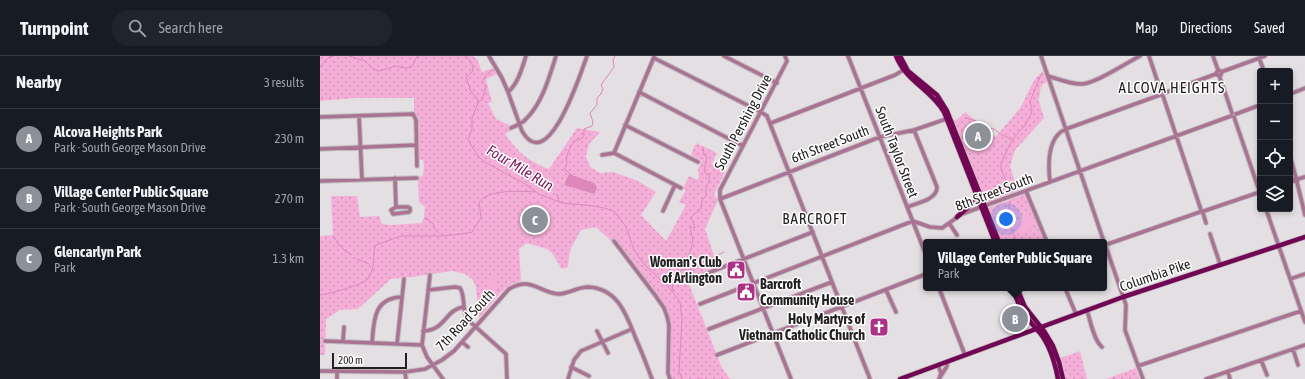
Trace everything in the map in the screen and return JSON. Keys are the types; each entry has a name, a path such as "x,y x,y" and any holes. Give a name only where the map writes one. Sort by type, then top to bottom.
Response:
{"main road":[{"path":"896,56 913,81 934,97 949,118 997,239"},
{"path":"900,56 905,70"},
{"path":"949,118 994,239"},
{"path":"957,217 976,200 977,196"},
{"name":"Columbia Pike","path":"900,379 1123,297 1305,237"},
{"path":"1014,291 1020,308 1035,329 1040,333 1051,353 1058,379"},
{"path":"1018,291 1025,307 1041,327 1053,346 1063,379"}],"street":[{"path":"489,56 502,78 519,124 526,138 532,142 538,143 545,140 568,106 587,56"},
{"path":"508,92 513,88 526,56"},
{"path":"511,128 524,120 542,96 556,56"},
{"path":"724,56 777,83"},
{"name":"South Taylor Street","path":"848,56 923,247"},
{"path":"1041,56 1103,239"},
{"path":"1048,76 1084,84 1140,56"},
{"path":"1149,56 1206,223"},
{"path":"1213,56 1257,183"},
{"path":"1050,182 1049,163 1053,141 1058,133 1265,56"},
{"path":"614,154 654,57 767,116 870,379"},
{"name":"South Pershing Drive","path":"720,199 720,190 777,83 787,61 787,57"},
{"path":"1259,58 1263,68"},
{"path":"771,123 905,70"},
{"path":"1293,93 1305,88"},
{"path":"639,92 743,146"},
{"name":"8th Street South","path":"913,221 935,228 942,228 957,217 983,206 1257,106"},
{"path":"320,117 414,115 416,120 417,166"},
{"path":"360,116 362,179"},
{"name":"6th Street South","path":"720,199 880,137 914,130 949,118"},
{"path":"625,125 698,162"},
{"path":"907,207 934,196 937,192 937,187 914,130"},
{"path":"320,149 416,145"},
{"path":"602,155 614,154 681,188"},
{"path":"1305,177 1295,180 1305,215"},
{"path":"395,178 396,207"},
{"path":"320,181 417,178"},
{"path":"663,211 675,185"},
{"path":"1026,191 1046,239"},
{"path":"1107,244 1257,193"},
{"path":"720,199 791,379"},
{"path":"396,207 408,207 410,208 410,211 393,214 391,210 396,207"},
{"path":"1267,212 1305,322"},
{"path":"700,304 913,221"},
{"path":"949,223 957,235"},
{"path":"690,280 813,232"},
{"path":"1210,234 1220,264"},
{"path":"614,241 664,308 669,325 668,374 670,379"},
{"path":"1107,251 1126,309 1126,330 1143,379"},
{"path":"1290,279 1305,274"},
{"path":"430,275 422,345 427,357 443,379"},
{"path":"717,355 923,275"},
{"path":"397,344 404,279"},
{"path":"709,329 832,282"},
{"name":"7th Road South","path":"320,371 405,372 425,369 449,355 509,289 519,284 531,284 558,294 568,293 578,288 588,287 599,289 610,294 624,309 652,379"},
{"path":"428,290 455,287 460,288 463,292 463,307 468,320 506,354 507,379"},
{"path":"886,290 896,312"},
{"path":"940,291 965,355"},
{"path":"1066,291 1076,314"},
{"path":"372,343 377,310 389,299 402,297"},
{"path":"423,332 431,331 437,328 455,309 463,307"},
{"path":"1087,310 1096,339 1102,347"},
{"path":"1138,366 1301,311"},
{"path":"343,341 344,327"},
{"path":"568,379 570,367 581,351 632,329"},
{"path":"597,331 608,353"},
{"path":"325,341 422,345"},
{"path":"462,342 468,347"},
{"path":"1206,379 1305,345"},
{"path":"1293,349 1298,365"},
{"path":"1262,360 1267,375"},
{"path":"940,378 947,366 947,362"},
{"path":"938,365 941,373 940,378"},
{"path":"570,367 589,376"},
{"path":"337,371 337,379"},
{"path":"405,372 406,379"},
{"path":"1228,372 1230,379"}],"shaded area":[{"path":"320,56 473,56 477,59 482,72 493,68 497,74 486,79 492,102 488,103 496,119 509,125 511,130 505,134 519,151 534,162 549,169 577,128 600,132 589,144 586,156 590,167 600,173 613,172 636,180 656,192 641,215 666,241 686,205 679,202 686,190 683,189 689,176 698,180 699,177 698,169 702,161 691,155 696,143 717,153 712,164 725,172 714,194 718,200 705,229 718,267 687,279 722,368 730,379 671,379 671,328 668,311 615,238 611,241 596,227 581,230 570,250 568,267 562,269 552,253 547,249 527,243 519,249 521,281 514,283 503,291 479,318 476,287 473,280 465,274 452,271 391,279 358,309 340,310 326,319 325,355 320,355 320,236 333,235 331,196 357,196 360,217 379,216 382,224 391,225 422,223 425,207 419,202 418,179 423,175 424,166 423,160 418,159 418,121 414,113 414,98 355,98 320,101"},
{"path":"1043,71 1047,82 1042,86 1038,98 1044,118 1015,150 1010,166 1018,191 986,202 954,120 958,119 965,112 996,137 1014,116 1023,103 1033,82"},
{"path":"569,174 594,183 597,187 595,193 564,185"},
{"path":"1025,194 1043,239 1000,239 988,208"},
{"path":"1024,215 1028,216 1033,226 1030,230 1023,232 1018,230 1016,225"},
{"path":"488,276 497,276 497,292 490,292 490,282 488,282"},
{"path":"1016,307 1019,315 1028,326 1010,332 1013,330 1009,324 1006,311"},
{"path":"1080,351 1087,379 1066,379 1061,358"},
{"path":"1136,368 1139,379 1106,379"}],"waterway":[{"path":"320,67 329,57 334,56"},
{"name":"Four Mile Run","path":"349,56 365,61 375,70 379,71 396,66 404,68 412,67 416,58 419,56"},
{"name":"Four Mile Run","path":"465,56 472,64 473,69 473,71 466,77 471,92 477,98 478,103 472,118 472,129 468,140 478,156 486,163 522,182 539,194 562,203 595,206 612,210 617,214 626,227 634,250 644,264 672,291 680,302 682,319 679,371 682,379"},
{"path":"572,175 564,169 568,152 574,141 581,139 584,136 584,129 592,126 593,122 590,113 597,105 597,98 603,89 601,85 614,67 613,60 615,56"},
{"path":"478,102 482,100 486,86 482,83 487,74 493,70"},
{"path":"1008,192 1005,178 1001,170 1001,163 1009,146 1016,135 1024,127 1031,114 1032,111 1030,101 1041,75"},
{"path":"966,118 976,121 986,128 994,129 1013,140"},
{"path":"677,276 681,270 685,268 693,244 690,227 695,228 691,217 701,209 702,200 706,196 706,186 709,182 709,173 707,175 704,171 707,157 704,155 703,147"},
{"path":"320,295 338,291 368,279 372,272 376,245 401,236 441,236 472,232 481,218 479,202 484,198 490,195 505,192 535,192"},
{"name":"Four Mile Run","path":"557,194 559,201"},
{"path":"1010,202 1008,212 1013,233 1016,239"},
{"path":"425,219 429,220 434,225 434,229 438,233"},
{"path":"334,236 339,246 352,255"},
{"path":"682,270 693,269 697,265 701,266 704,261 724,252"},
{"path":"357,259 369,264"},
{"name":"Four Mile Run","path":"672,291 673,284"}],"place":[{"name":"Alcova Heights Park","path":"978,136"},
{"name":"Glencarlyn Park","path":"535,220"},
{"name":"Woman's Club of Arlington","path":"736,270"},
{"name":"Barcroft Community House","path":"746,292"},
{"name":"Village Center Public Square","path":"1015,319"},
{"name":"Holy Martyrs of Vietnam Catholic Church","path":"879,327"}],"district":[{"name":"ALCOVA HEIGHTS","path":"1172,88"},
{"name":"BARCROFT","path":"815,219"}]}
